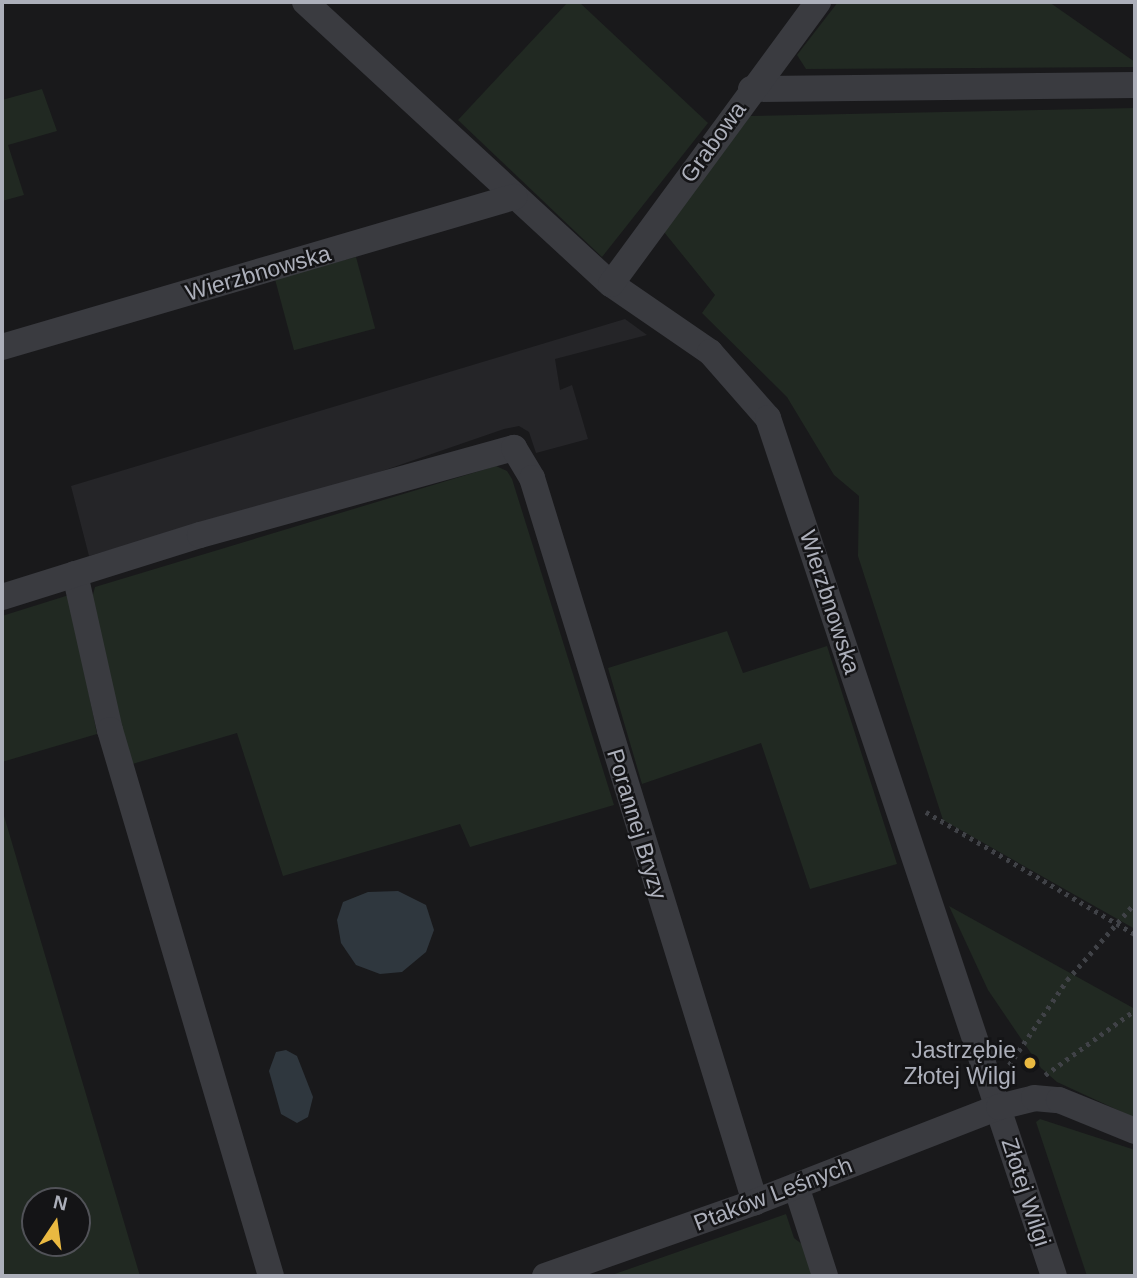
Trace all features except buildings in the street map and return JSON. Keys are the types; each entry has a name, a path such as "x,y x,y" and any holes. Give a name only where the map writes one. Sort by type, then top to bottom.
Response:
{"street":[{"name":"Wierzbnowska","path":"305,2 611,284 710,352 768,418 891,788 1004,1099"},
{"name":"Grabowa","path":"611,284 751,89 818,2"},
{"path":"751,89 1134,85"},
{"name":"Wierzbnowska","path":"2,347 514,197"},
{"name":"Porannej Bryzy","path":"75,574 514,448 532,478 755,1202"},
{"path":"2,597 75,574 110,730 271,1276"},
{"name":"Ptaków Leśnych","path":"545,1276 755,1202 1004,1099 1059,1100 1135,1131"},
{"name":"Złotej Wilgi","path":"1004,1099 1054,1276"},
{"path":"796,1186 825,1276"}],"path":[{"path":"891,788 931,816 1135,934"},
{"path":"1004,1099 1066,980 1135,904"},
{"path":"1004,1099 1029,1087 1135,1010"}],"shaded area":[{"path":"568,2 579,2 708,123 602,257 458,120"},
{"path":"838,2 1049,2 1135,62 1135,67 806,69 797,55"},
{"path":"42,89 57,131 8,145 24,195 2,201 2,100"},
{"path":"1135,108 1135,929 943,820 858,556 859,496 834,475 787,397 702,313 715,295 664,232 750,116"},
{"path":"356,257 375,328 294,350 275,279"},
{"path":"625,319 647,335 555,359 560,390 572,385 588,439 536,453 529,432 519,426 504,429 362,478 89,556 71,486"},
{"path":"496,466 507,471 512,479 614,805 470,847 460,824 283,876 237,733 129,765 89,610 95,587"},
{"path":"69,595 97,734 2,762 2,616"},
{"path":"727,631 743,673 827,646 897,864 810,889 761,743 642,784 608,668"},
{"path":"2,809 140,1276 2,1276"},
{"path":"398,891 426,905 434,930 426,952 402,972 380,974 356,965 341,943 337,920 343,902 368,892"},
{"path":"949,906 1135,1009 1135,1118 1057,1082 1041,1068 988,990"},
{"path":"286,1050 297,1056 313,1097 308,1117 297,1123 281,1114 269,1071 276,1052"},
{"path":"1040,1119 1135,1150 1135,1276 1087,1276 1036,1122"},
{"path":"786,1214 794,1238 807,1248 816,1276 609,1276"}],"place":[{"name":"Jastrzębie Złotej Wilgi","path":"1030,1063"}]}
